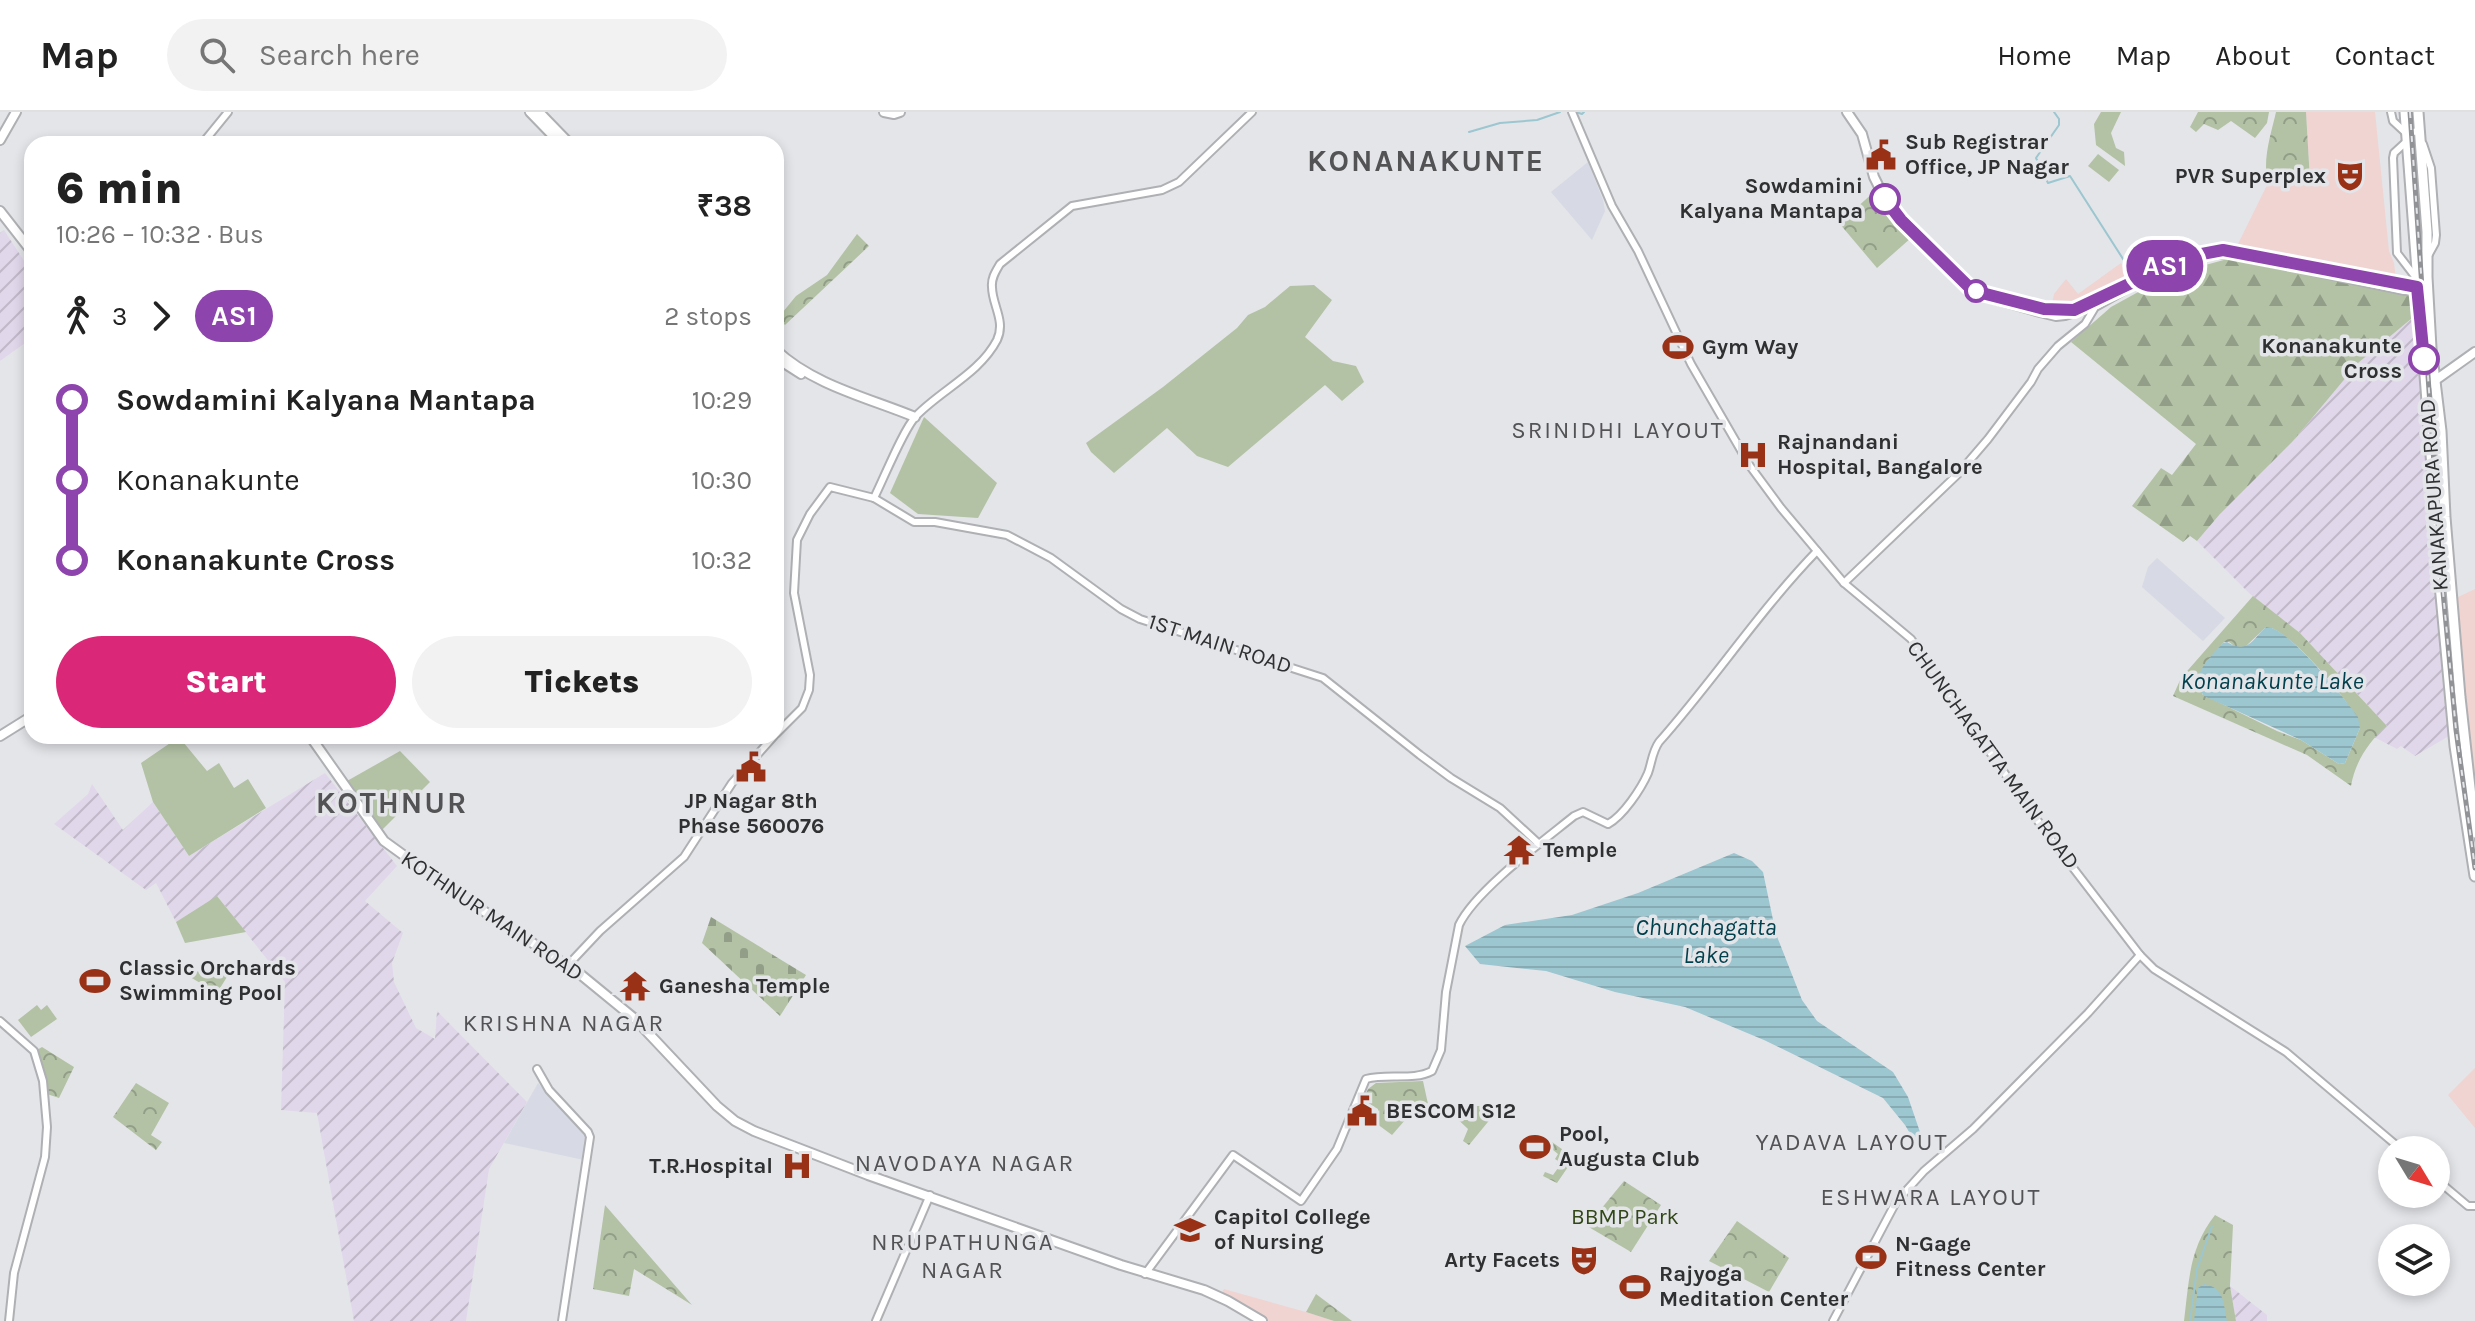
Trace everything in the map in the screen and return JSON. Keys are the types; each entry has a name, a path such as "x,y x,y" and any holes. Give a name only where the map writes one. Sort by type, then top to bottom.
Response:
{"highway":[{"name":"KANAKAPURA ROAD","path":"2405,112 2421,287 2441,431 2460,697 2475,833"},
{"name":"KANAKAPURA ROAD","path":"2418,112 2428,256 2421,287 2425,387 2438,563 2455,746 2475,876"}],"main road":[{"path":"0,140 16,112"},
{"path":"530,112 552,136"},
{"path":"539,112 552,136"},
{"path":"884,112 900,112"},
{"path":"1847,112 1862,134 1874,177 1886,201 1901,220 1978,292 2052,311 2074,310 2097,303 2139,278 2186,257 2223,250 2421,287"},
{"path":"0,211 24,242"},
{"path":"2425,387 2475,352"},
{"path":"784,357 803,372"},
{"path":"784,362 913,419"},
{"path":"0,736 24,721"},
{"name":"KOTHNUR MAIN ROAD","path":"316,744 384,841 455,892 568,965 635,1019 735,1121 838,1163 1145,1274 1212,1293 1262,1321"}],"street":[{"path":"208,136 228,112"},
{"path":"874,498 913,419 976,366 996,342 1000,333 1000,314 992,288 993,276 1000,264 1072,206 1162,190 1179,182 1252,112"},
{"path":"2391,112 2393,121 2406,137"},
{"name":"CHUNCHAGATTA MAIN ROAD","path":"1573,113 1612,206 1638,251 1696,371 1750,466 1817,551 1844,583 1911,639 2047,834 2140,955 2154,969 2286,1052 2385,1136"},
{"path":"2419,134 2406,137 2393,158 2397,253 2421,287"},
{"path":"1844,583 1958,474 2000,423 2038,369 2058,346 2085,324 2097,303"},
{"name":"1ST MAIN ROAD","path":"784,726 802,708 809,690 810,675 794,593 797,540 802,527 830,487 874,498 914,522 935,522 1007,535 1051,558 1121,609 1140,619 1323,678 1420,755 1500,808 1539,844"},
{"path":"1145,1274 1233,1155 1301,1201 1337,1149 1366,1079 1384,1075 1424,1075 1432,1071 1441,1050 1446,992 1459,925 1470,908 1539,844 1580,812 1608,824 1624,811 1648,772 1659,742 1748,634 1787,581 1817,551"},
{"path":"568,965 600,931 684,857 732,783 767,744"},
{"path":"1833,1321 1896,1202 1924,1171 1973,1129 2088,1013 2140,955"},
{"path":"0,1024 34,1051 43,1081 47,1127 45,1157 14,1273 8,1321"},
{"path":"537,1069 549,1090 590,1137 562,1321"},
{"path":"2450,1191 2468,1206 2475,1206"},
{"path":"876,1321 930,1195"}],"shaded area":[{"path":"2306,112 2375,112 2389,251 2396,280 2236,248 2268,183 2310,180"},
{"path":"1588,162 1605,211 1592,240 1551,192"},
{"path":"4,230 24,261 24,344 0,361 0,233"},
{"path":"2121,263 2130,279 2074,307 2051,308 2054,294 2066,279 2078,294"},
{"path":"2417,314 2449,736 2415,756 2401,746 2397,749 2374,737 2387,726 2300,633 2250,594 2197,541 2293,441 2358,363"},
{"path":"2157,558 2225,618 2203,641 2142,587 2148,567"},
{"path":"2475,589 2475,781 2472,785 2456,598"},
{"path":"325,773 397,866 365,901 403,933 392,963 394,982 416,1028 435,1039 437,1011 527,1102 489,1169 466,1321 354,1321 317,1113 281,1110 285,982 218,897 176,922 156,883 146,890 54,824 88,794 92,784 123,830 153,802 189,856"},
{"path":"2475,1068 2475,1128 2448,1095"},
{"path":"538,1083 587,1137 584,1160 504,1143"},
{"path":"2230,1286 2267,1315 2267,1321 2236,1321"},
{"path":"1224,1289 1334,1321 1269,1321 1221,1294"}],"green space":[{"path":"2101,112 2121,112 2111,133 2116,148 2124,152 2125,166 2096,145 2094,124"},
{"path":"2198,112 2269,112 2267,123 2255,138 2231,121 2218,130 2204,124 2196,132 2190,127"},
{"path":"2276,112 2306,112 2310,181 2268,183 2267,156"},
{"path":"2098,154 2119,170 2109,182 2088,166"},
{"path":"1873,193 1911,238 1877,268 1839,223"},
{"path":"857,234 869,246 785,325 784,311 796,296 827,275"},
{"path":"2231,258 2415,293 2417,314 2358,363 2293,441 2197,541 2190,536 2183,542 2132,506 2161,468 2172,475 2196,444 2071,342 2111,307 2169,275"},
{"path":"1314,285 1332,300 1305,337 1333,361 1356,366 1364,382 1342,401 1325,385 1228,467 1197,456 1167,428 1114,473 1091,452 1086,443 1163,387 1237,328 1248,315 1265,307 1290,286"},
{"path":"924,417 997,483 978,518 918,514 890,493"},
{"path":"2253,596 2300,633 2387,726 2364,753 2351,786 2307,755 2173,696 2181,678","holes":["2266,627 2276,630 2320,669 2356,718 2360,728 2345,763 2339,764 2301,740 2202,694 2204,666 2224,642 2237,648 2245,647"]},
{"path":"169,744 185,744 207,771 219,763 234,788 248,779 266,808 189,856 153,802 141,763"},
{"path":"400,751 430,782 382,830 347,781"},
{"path":"217,896 246,932 185,943 176,922"},
{"path":"711,917 806,975 780,1016 702,943"},
{"path":"235,964 217,993 185,974"},
{"path":"37,1005 41,1010 47,1005 57,1019 31,1037 18,1020"},
{"path":"42,1047 74,1067 59,1098 47,1094 37,1050"},
{"path":"1423,1081 1428,1104 1420,1103 1392,1135 1373,1121 1378,1109 1363,1100 1368,1089 1376,1083"},
{"path":"136,1083 169,1103 151,1135 162,1142 156,1150 113,1117"},
{"path":"1465,1106 1485,1106 1492,1117 1469,1145 1463,1141 1468,1129 1451,1113"},
{"path":"1545,1137 1566,1152 1570,1164 1557,1183 1543,1176 1545,1172 1553,1175 1558,1168 1555,1159 1558,1154 1542,1141"},
{"name":"BBMP Park","path":"1624,1181 1661,1205 1631,1252 1587,1226"},
{"path":"605,1205 692,1305 634,1269 629,1296 593,1289"},
{"path":"2215,1215 2233,1225 2230,1286 2236,1321 2184,1321 2195,1252"},
{"path":"1737,1221 1789,1258 1769,1292 1709,1261"},
{"path":"1316,1294 1352,1321 1334,1321 1306,1312"}],"water":[{"name":"Konanakunte Lake","path":"2266,627 2276,630 2301,650 2358,717 2360,728 2345,763 2339,764 2301,740 2204,696 2198,681 2200,674 2223,643 2245,646"},
{"name":"Chunchagatta Lake","path":"1734,853 1752,861 1763,872 1776,934 1802,1000 1817,1021 1893,1072 1908,1097 1921,1135 1915,1142 1883,1098 1764,1040 1685,1007 1615,992 1546,971 1480,964 1465,946 1505,925 1572,915 1638,893"},
{"path":"2204,1284 2219,1293 2227,1321 2194,1321 2198,1288"}],"waterway":[{"path":"1469,132 1500,123 1537,120 1560,112"},
{"path":"1576,112 1584,112"},
{"path":"2054,112 2059,125 2036,158 2048,183 2070,176 2132,273"},
{"path":"2190,1321 2197,1269 2212,1226"}],"railway":[{"path":"2410,112 2442,581 2456,730 2475,868"}],"bus line":[{"name":"AS1","path":"1885,199 1901,220 1969,287 2052,311 2083,307 2186,257 2223,250 2417,287 2424,359"}],"place":[{"name":"Sub Registrar Office, JP Nagar","path":"1881,155"},
{"name":"PVR Superplex","path":"2350,176"},
{"name":"Sowdamini Kalyana Mantapa","path":"1885,199"},
{"name":"Gym Way","path":"1678,347"},
{"name":"Konanakunte Cross","path":"2424,359"},
{"name":"Rajnandani Hospital, Bangalore","path":"1753,455"},
{"name":"JP Nagar 8th Phase 560076","path":"751,767"},
{"name":"Temple","path":"1519,850"},
{"name":"Classic Orchards Swimming Pool","path":"95,981"},
{"name":"Ganesha Temple","path":"635,986"},
{"name":"BESCOM S12","path":"1362,1111"},
{"name":"Pool, Augusta Club","path":"1535,1147"},
{"name":"T.R.Hospital","path":"797,1166"},
{"name":"Capitol College of Nursing","path":"1190,1230"},
{"name":"N-Gage Fitness Center","path":"1871,1257"},
{"name":"Arty Facets","path":"1584,1260"},
{"name":"Rajyoga Meditation Center","path":"1635,1287"}],"district":[{"name":"KONANAKUNTE","path":"1426,161"},
{"name":"SRINIDHI LAYOUT","path":"1618,430"},
{"name":"KOTHNUR","path":"392,803"},
{"name":"KRISHNA NAGAR","path":"564,1023"},
{"name":"YADAVA LAYOUT","path":"1852,1142"},
{"name":"NAVODAYA NAGAR","path":"965,1163"},
{"name":"ESHWARA LAYOUT","path":"1931,1197"},
{"name":"NRUPATHUNGA NAGAR","path":"963,1256"}]}
